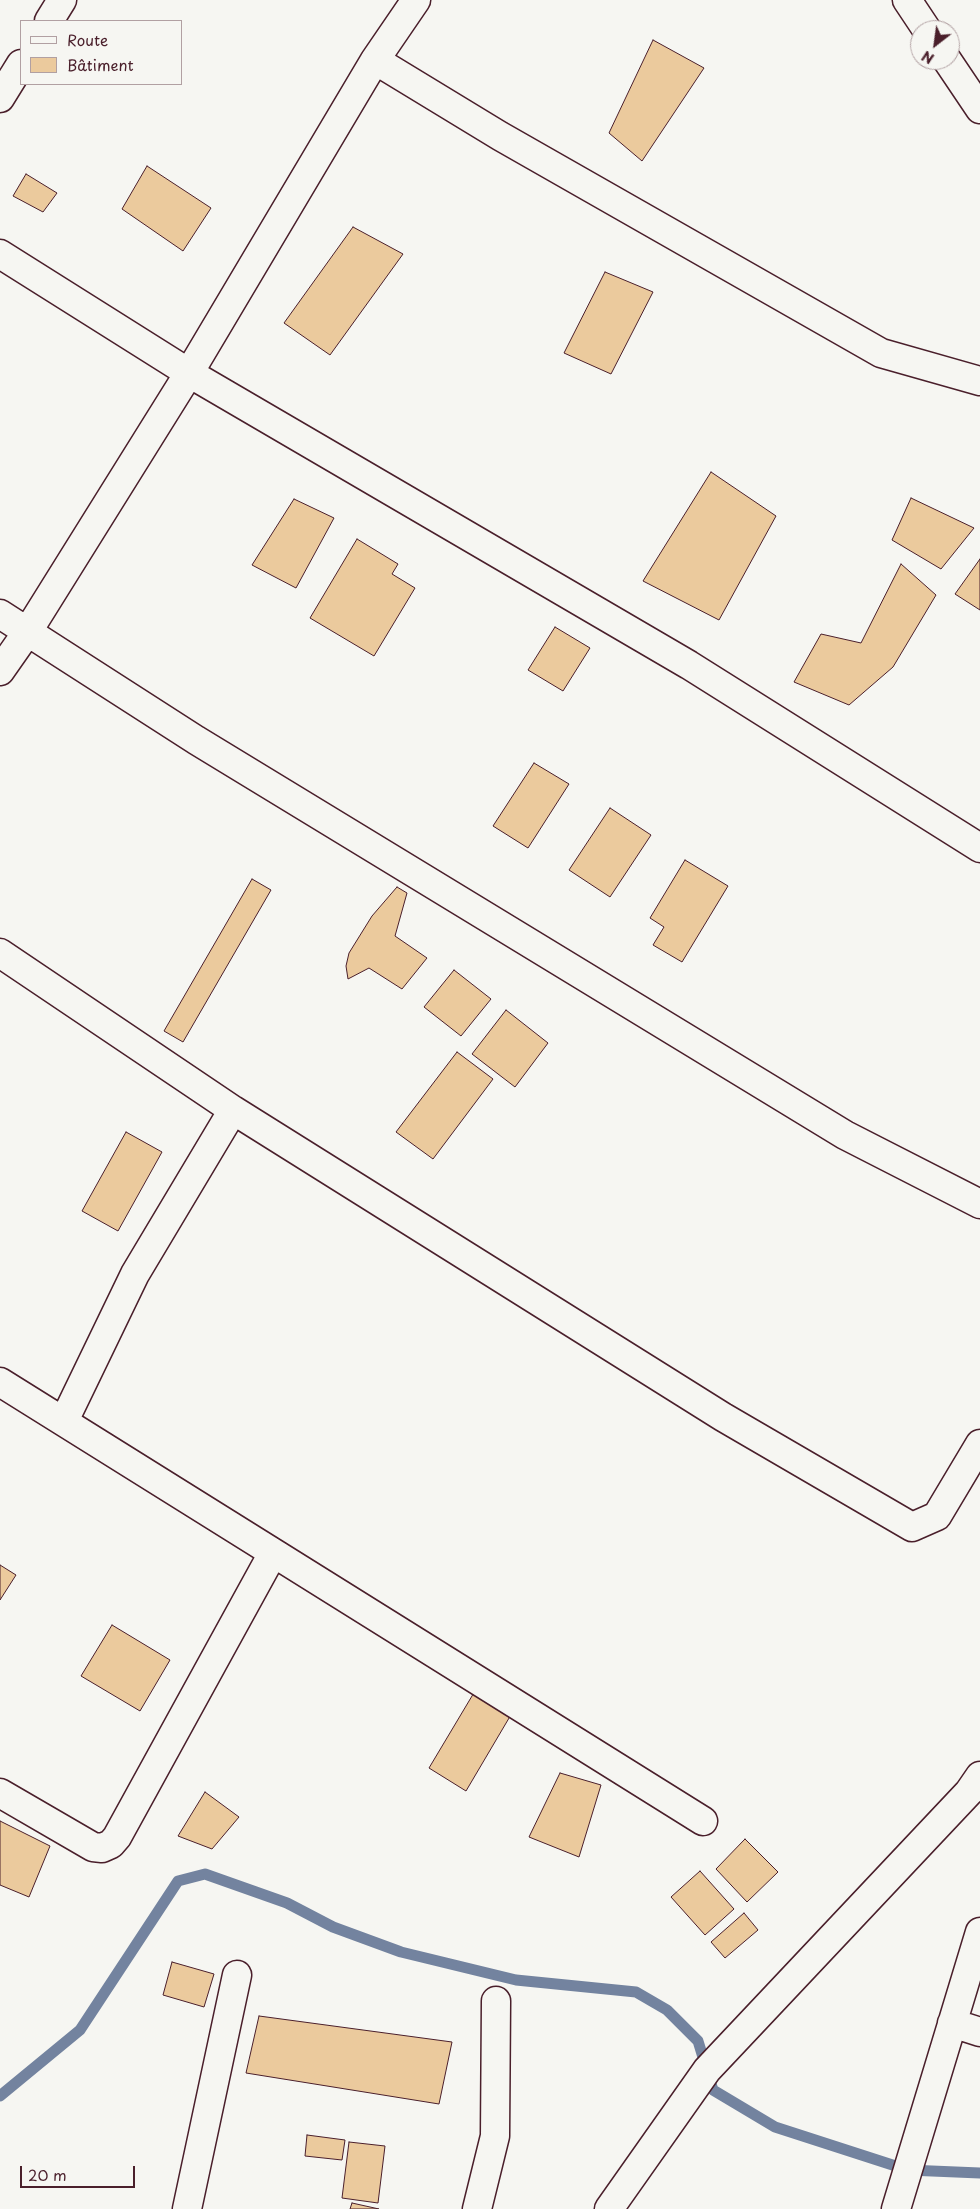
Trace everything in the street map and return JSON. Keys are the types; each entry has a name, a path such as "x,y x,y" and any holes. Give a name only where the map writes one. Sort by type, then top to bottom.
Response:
{"street":[{"path":"50,20 62,0"},
{"path":"0,671 28,631 190,373 375,60 416,0"},
{"path":"907,0 920,20"},
{"path":"375,60 508,141 881,353 980,380"},
{"path":"0,98 20,66"},
{"path":"954,70 980,109"},
{"path":"0,254 190,373 689,665 980,848"},
{"path":"0,614 196,740 845,1134 980,1204"},
{"path":"0,953 233,1110 723,1417 912,1526 937,1516 980,1444"},
{"path":"64,1421 135,1274 233,1110"},
{"path":"0,1382 703,1821"},
{"path":"0,1793 94,1847 102,1848 111,1844 117,1837 273,1553"},
{"path":"610,2209 707,2070 976,1789"},
{"path":"896,2209 980,1932"},
{"path":"187,2209 237,1975"},
{"path":"477,2209 495,2136 496,2001"},
{"path":"952,2022 980,2032"}],"building":[{"path":"653,40 704,68 642,161 609,133"},
{"path":"147,166 211,208 183,251 122,209"},
{"path":"26,174 57,193 43,212 13,196"},
{"path":"353,227 403,254 330,355 284,323"},
{"path":"605,272 653,292 611,374 564,353"},
{"path":"711,472 776,516 719,620 643,581"},
{"path":"911,498 974,528 941,569 892,540"},
{"path":"294,499 334,518 296,588 252,565"},
{"path":"357,539 398,564 392,574 415,588 374,656 310,618"},
{"path":"980,559 980,610 955,594"},
{"path":"901,564 936,595 893,667 849,705 794,682 821,634 861,643"},
{"path":"555,627 590,648 563,691 528,670"},
{"path":"534,763 569,784 528,848 493,826"},
{"path":"610,808 651,835 610,897 569,870"},
{"path":"685,860 728,886 682,962 653,945 664,927 650,918"},
{"path":"252,879 271,890 183,1042 164,1031"},
{"path":"397,887 407,893 395,936 427,958 402,989 369,968 348,979 346,966 349,953 372,916"},
{"path":"454,970 491,999 461,1036 424,1007"},
{"path":"506,1010 548,1043 515,1087 472,1054"},
{"path":"457,1052 493,1079 433,1159 396,1132"},
{"path":"126,1132 162,1152 118,1231 82,1211"},
{"path":"0,1565 16,1575 0,1600"},
{"path":"112,1625 170,1660 140,1711 81,1676"},
{"path":"475,1691 512,1713 466,1791 429,1768"},
{"path":"560,1773 601,1785 579,1857 529,1837"},
{"path":"205,1792 239,1817 212,1849 178,1836"},
{"path":"0,1821 50,1846 29,1897 0,1885"},
{"path":"745,1839 778,1872 747,1902 716,1869"},
{"path":"700,1871 734,1909 705,1935 671,1897"},
{"path":"744,1913 758,1930 725,1958 711,1942"},
{"path":"172,1962 214,1974 204,2007 163,1995"},
{"path":"259,2016 452,2042 439,2104 246,2073"},
{"path":"307,2135 345,2140 342,2160 305,2156"},
{"path":"349,2142 385,2146 378,2203 342,2198"},
{"path":"352,2203 379,2209 350,2209"}],"waterway":[{"path":"0,2096 80,2030 178,1881 205,1874 287,1903 333,1927 401,1952 516,1980 636,1992 667,2010 698,2041 713,2090 775,2127 908,2170 980,2173"}]}
